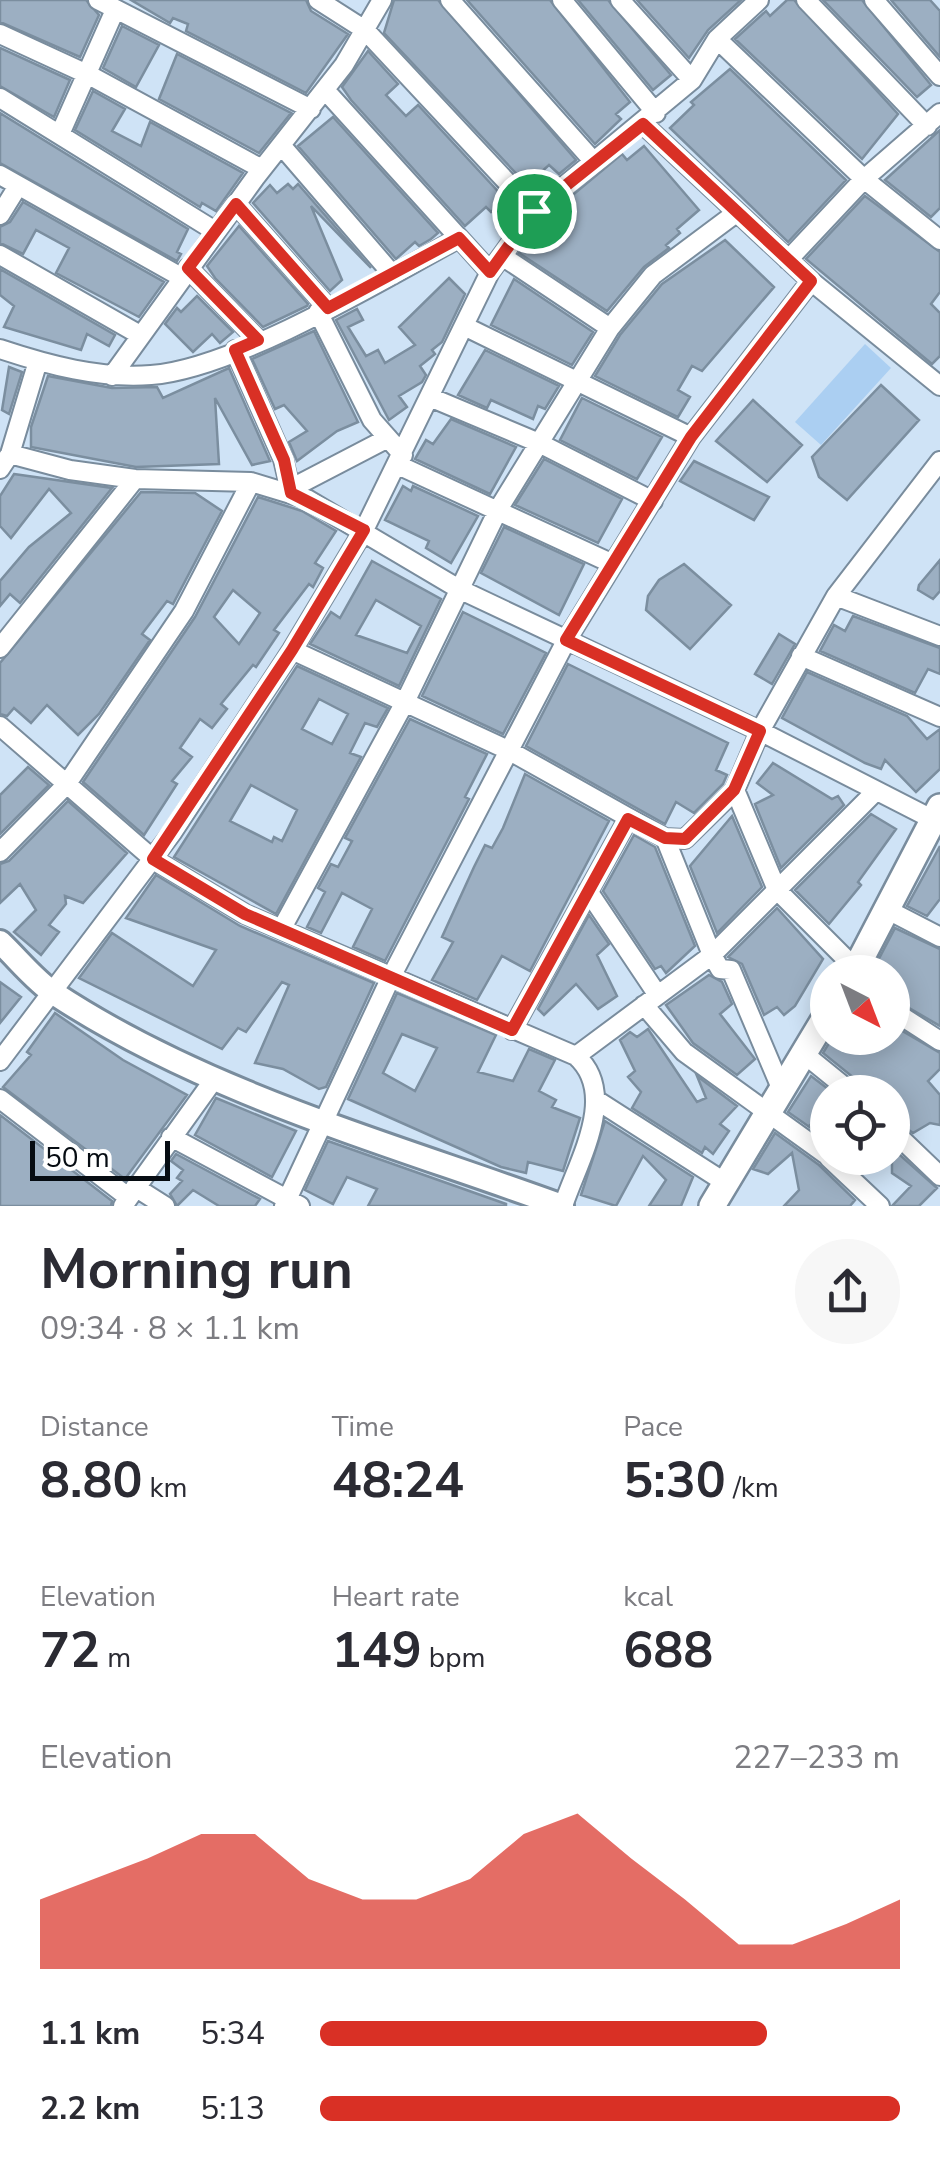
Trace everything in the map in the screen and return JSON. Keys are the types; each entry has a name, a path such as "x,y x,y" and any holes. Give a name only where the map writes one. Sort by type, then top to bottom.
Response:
{"main road":[{"path":"862,955 936,813"},
{"path":"723,1197 781,1088 810,1043"}],"street":[{"path":"318,0 365,30 534,211"},
{"path":"112,376 215,231 325,90 382,0"},
{"path":"450,0 595,163"},
{"path":"562,0 649,118 736,213 811,281 940,386"},
{"path":"620,0 692,80"},
{"path":"0,1061 153,859 292,650 364,530 432,398 490,272 534,211 692,80 717,39 757,0"},
{"path":"788,260 864,179 933,120 806,0"},
{"path":"874,0 940,76"},
{"path":"60,134 89,75 106,5 310,109"},
{"path":"0,34 89,75 262,169"},
{"path":"717,39 864,179 940,240"},
{"path":"325,90 490,272"},
{"path":"0,98 215,231"},
{"path":"281,145 392,275"},
{"path":"0,175 185,272 258,340"},
{"path":"0,215 18,186"},
{"path":"236,204 323,310 372,420 400,460 613,564"},
{"path":"282,928 405,702 499,508 575,383 610,328 653,275 736,213"},
{"path":"0,349 112,376 190,370 323,310 459,238"},
{"path":"0,256 140,335"},
{"path":"502,256 610,328"},
{"path":"171,1137 290,1204 322,1119 391,977 566,640 691,437 811,281"},
{"path":"466,326 691,437"},
{"path":"235,350 284,460 291,491"},
{"path":"38,361 5,462 135,479 251,482 291,491 459,588 760,731 876,791 936,813"},
{"path":"432,398 539,444 652,501"},
{"path":"291,491 388,438"},
{"path":"292,650 508,750 665,838 685,839 734,790 760,731 836,596 940,461"},
{"path":"0,648 135,479"},
{"path":"0,852 66,785 184,611 251,482"},
{"path":"836,596 940,636"},
{"path":"801,656 940,717"},
{"path":"0,726 153,859 245,914 576,1056 592,1073 598,1101 562,1206 215,1078 138,1042 52,992 0,942"},
{"path":"0,754 14,740"},
{"path":"734,790 777,890 840,955"},
{"path":"576,1056 712,955 876,791"},
{"path":"512,1030 628,819"},
{"path":"665,838 712,955 720,969 731,970 781,1088"},
{"path":"588,892 684,1052 810,1144"},
{"path":"884,908 940,937"},
{"path":"910,1022 940,1041"},
{"path":"804,1053 830,1075"},
{"path":"129,1197 215,1078"},
{"path":"0,1099 129,1197 164,1206"},
{"path":"598,1101 723,1197"},
{"path":"910,1147 940,1176"},
{"path":"847,1175 880,1206"}],"shaded area":[{"path":"865,344 891,368 821,445 795,422"}],"building":[{"path":"0,0 86,0 99,15 80,57 0,22"},
{"path":"131,0 306,0 311,11 348,34 306,93 186,31 188,24 173,18 170,23"},
{"path":"394,0 438,0 576,160 559,174 549,165 527,185 384,33"},
{"path":"467,0 550,0 630,102 616,114 621,119 595,144"},
{"path":"578,0 608,0 671,75 653,90"},
{"path":"637,0 741,0 708,30 689,58"},
{"path":"787,0 794,0 898,114 862,159 735,39 766,11 770,16"},
{"path":"823,0 862,0 931,85 917,97"},
{"path":"891,0 930,0 940,11 940,57"},
{"path":"122,26 159,45 136,87 103,68"},
{"path":"0,48 70,80 54,117 0,86"},
{"path":"368,51 398,84 386,95 406,116 418,105 505,199 491,212 486,207 465,226 351,100 342,87"},
{"path":"177,54 291,113 259,153 159,99"},
{"path":"730,69 846,180 788,242 670,128 694,105 691,102"},
{"path":"93,91 125,109 112,131 141,146 150,122 243,173 216,211 202,203 200,207 75,130"},
{"path":"0,113 188,229 177,261 0,163"},
{"path":"333,117 438,233 431,239 419,246 415,242 396,259 298,146"},
{"path":"940,130 940,208 931,217 885,180"},
{"path":"644,146 699,210 677,229 680,233 666,245 669,248 644,267 607,311 519,253 569,198 622,154 627,160"},
{"path":"288,184 293,189 298,184 371,268 311,206 342,280 330,291 253,203 270,185 277,193"},
{"path":"865,196 940,252 940,292 931,304 940,313 940,356 932,364 806,259"},
{"path":"23,202 164,282 139,317 56,273 69,248 36,230 23,254 0,243 0,227 10,222"},
{"path":"239,226 307,306 263,327 215,278 207,266"},
{"path":"725,240 774,287 702,371 692,366 678,390 690,397 678,417 595,376 620,335 662,284"},
{"path":"0,269 115,335 109,346 87,334 81,350 4,327 14,306 0,295"},
{"path":"449,278 465,294 442,342 432,350 435,354 420,366 426,375 422,382 399,396 407,407 389,420 336,320 357,309 363,320 348,327 366,356 378,350 385,363 415,345 399,327"},
{"path":"514,279 593,332 572,365 491,325"},
{"path":"197,296 233,332 220,343 212,334 193,352 165,324 177,308 181,312"},
{"path":"314,331 358,422 337,431 297,461 289,442 307,431 284,405 275,409 252,359"},
{"path":"485,350 559,386 545,409 538,406 533,419 491,400 487,408 458,395"},
{"path":"9,367 22,372 9,414 2,410"},
{"path":"229,368 270,461 252,465 215,398 219,464 136,467 31,447 31,427 48,376 112,388 157,387 163,398"},
{"path":"881,385 919,420 847,500 819,477 812,457"},
{"path":"582,398 662,437 637,479 560,440"},
{"path":"753,400 802,445 767,482 716,441"},
{"path":"451,419 516,447 490,494 415,459 426,440 433,444"},
{"path":"544,459 622,499 598,543 515,505"},
{"path":"694,461 769,497 754,520 680,481"},
{"path":"14,474 112,488 20,603 10,594 0,606 0,581 29,547 71,513 49,489 11,538 0,526 0,496"},
{"path":"403,486 411,491 413,486 478,516 451,563 426,548 429,541 385,520"},
{"path":"141,492 195,493 222,511 173,604 167,601 142,634 150,640 99,714 78,735 47,705 31,723 14,708 7,716 0,714 0,663"},
{"path":"258,497 302,511 336,531 315,563 323,568 313,587 309,584 274,630 279,633 256,667 253,665 221,704 227,709 212,728 200,719 180,748 192,757 172,781 177,784 144,835 83,782 195,617","holes":["233,590 260,613 239,644 214,617"]},
{"path":"504,527 584,564 559,615 481,573"},
{"path":"940,560 940,591 933,599 918,590"},
{"path":"372,561 441,599 399,686 310,644 331,612 340,618","holes":["376,600 421,626 407,653 356,635"]},
{"path":"684,564 731,605 690,649 646,610 648,596 659,580"},
{"path":"463,612 546,653 503,734 422,696"},
{"path":"853,616 940,648 940,674 928,669 915,693 820,651 834,625 845,631"},
{"path":"779,634 795,644 772,684 755,674"},
{"path":"568,664 728,743 716,770 727,775 723,784 694,813 676,802 665,824 526,746"},
{"path":"297,666 388,708 377,727 365,723 350,753 361,757 276,914 174,857","holes":["319,699 348,714 332,744 302,729","251,785 297,810 282,841 274,837 272,842 230,821"]},
{"path":"807,672 907,716 927,739 940,729 940,769 916,792 885,760 881,769 865,763 782,718"},
{"path":"410,719 487,754 465,797 469,799 385,961 353,947 372,909 342,893 321,933 307,927 325,892 318,888 331,864 338,867 352,841 345,838"},
{"path":"773,763 832,799 838,796 844,805 781,868 755,804 773,795 757,783"},
{"path":"28,767 49,785 0,834 0,795"},
{"path":"525,774 609,821 530,971 502,956 477,1000 432,980 453,942 442,937 485,845 492,848 503,828"},
{"path":"68,801 127,853 83,903 65,896 66,904 49,925 59,932 41,955 14,932 36,910 20,884 0,903 0,864 9,861"},
{"path":"871,814 896,829 858,882 861,885 829,924 795,890"},
{"path":"732,816 762,887 717,933 690,866"},
{"path":"634,835 655,847 695,946 666,973 661,966 655,969 603,891"},
{"path":"940,846 940,899 927,916 907,906"},
{"path":"156,875 240,926 374,983 326,1087 319,1089 283,1069 255,1063 289,985 282,982 246,1032 238,1028 222,1049 79,978 112,933 193,986 216,950 126,918"},
{"path":"777,908 819,955 810,955 810,981 795,1006 784,1015 777,1007 764,1015 742,964 728,957"},
{"path":"589,915 609,944 597,955 617,996 598,1009 576,984 544,1015 538,1009"},
{"path":"895,928 940,949 940,1026 910,1008 910,955 881,955"},
{"path":"709,975 722,982 732,1004 720,1014 755,1059 737,1075 693,1043 666,1005"},
{"path":"0,982 21,997 0,1023"},
{"path":"397,993 496,1035 478,1072 513,1081 529,1049 555,1060 539,1091 556,1100 552,1107 580,1118 563,1171 528,1162 526,1173 501,1167 348,1099","holes":["402,1034 437,1048 415,1091 383,1073"]},
{"path":"55,1013 123,1060 187,1095 125,1179 3,1087 31,1055 27,1052"},
{"path":"648,1029 697,1102 706,1098 697,1076 737,1106 720,1124 729,1131 713,1154 705,1147 702,1153 632,1108 641,1092 628,1077 635,1071 620,1040 630,1032 637,1037"},
{"path":"910,1036 940,1053 940,1069 928,1081 940,1095 940,1125 930,1123 913,1133 910,1131 910,1075 850,1075 825,1055 910,1055"},
{"path":"810,1078 810,1127 788,1112"},
{"path":"216,1098 296,1131 272,1177 195,1135"},
{"path":"0,1115 112,1201 111,1206 0,1206"},
{"path":"605,1121 693,1177 681,1206 649,1206 666,1180 643,1156 616,1206 581,1195"},
{"path":"775,1133 810,1158 810,1175 829,1175 855,1200 850,1206 784,1206 799,1190 792,1153 768,1174 753,1169"},
{"path":"328,1141 506,1206 368,1206 377,1189 347,1177 333,1204 305,1190"},
{"path":"176,1154 260,1199 255,1206 219,1206 193,1190 177,1206 170,1194 182,1181 177,1178 183,1170 171,1161"},
{"path":"910,1164 937,1188 919,1206 892,1206 911,1186 895,1175 910,1175"}],"route":[{"path":"643,124 811,281 691,437 566,640 760,731 734,790 711,818 685,839 665,838 628,819 512,1030 245,914 153,859 292,650 364,530 291,493 284,460 235,350 258,340 188,268 236,204 328,308 459,238 490,272 534,211 643,124"}]}
